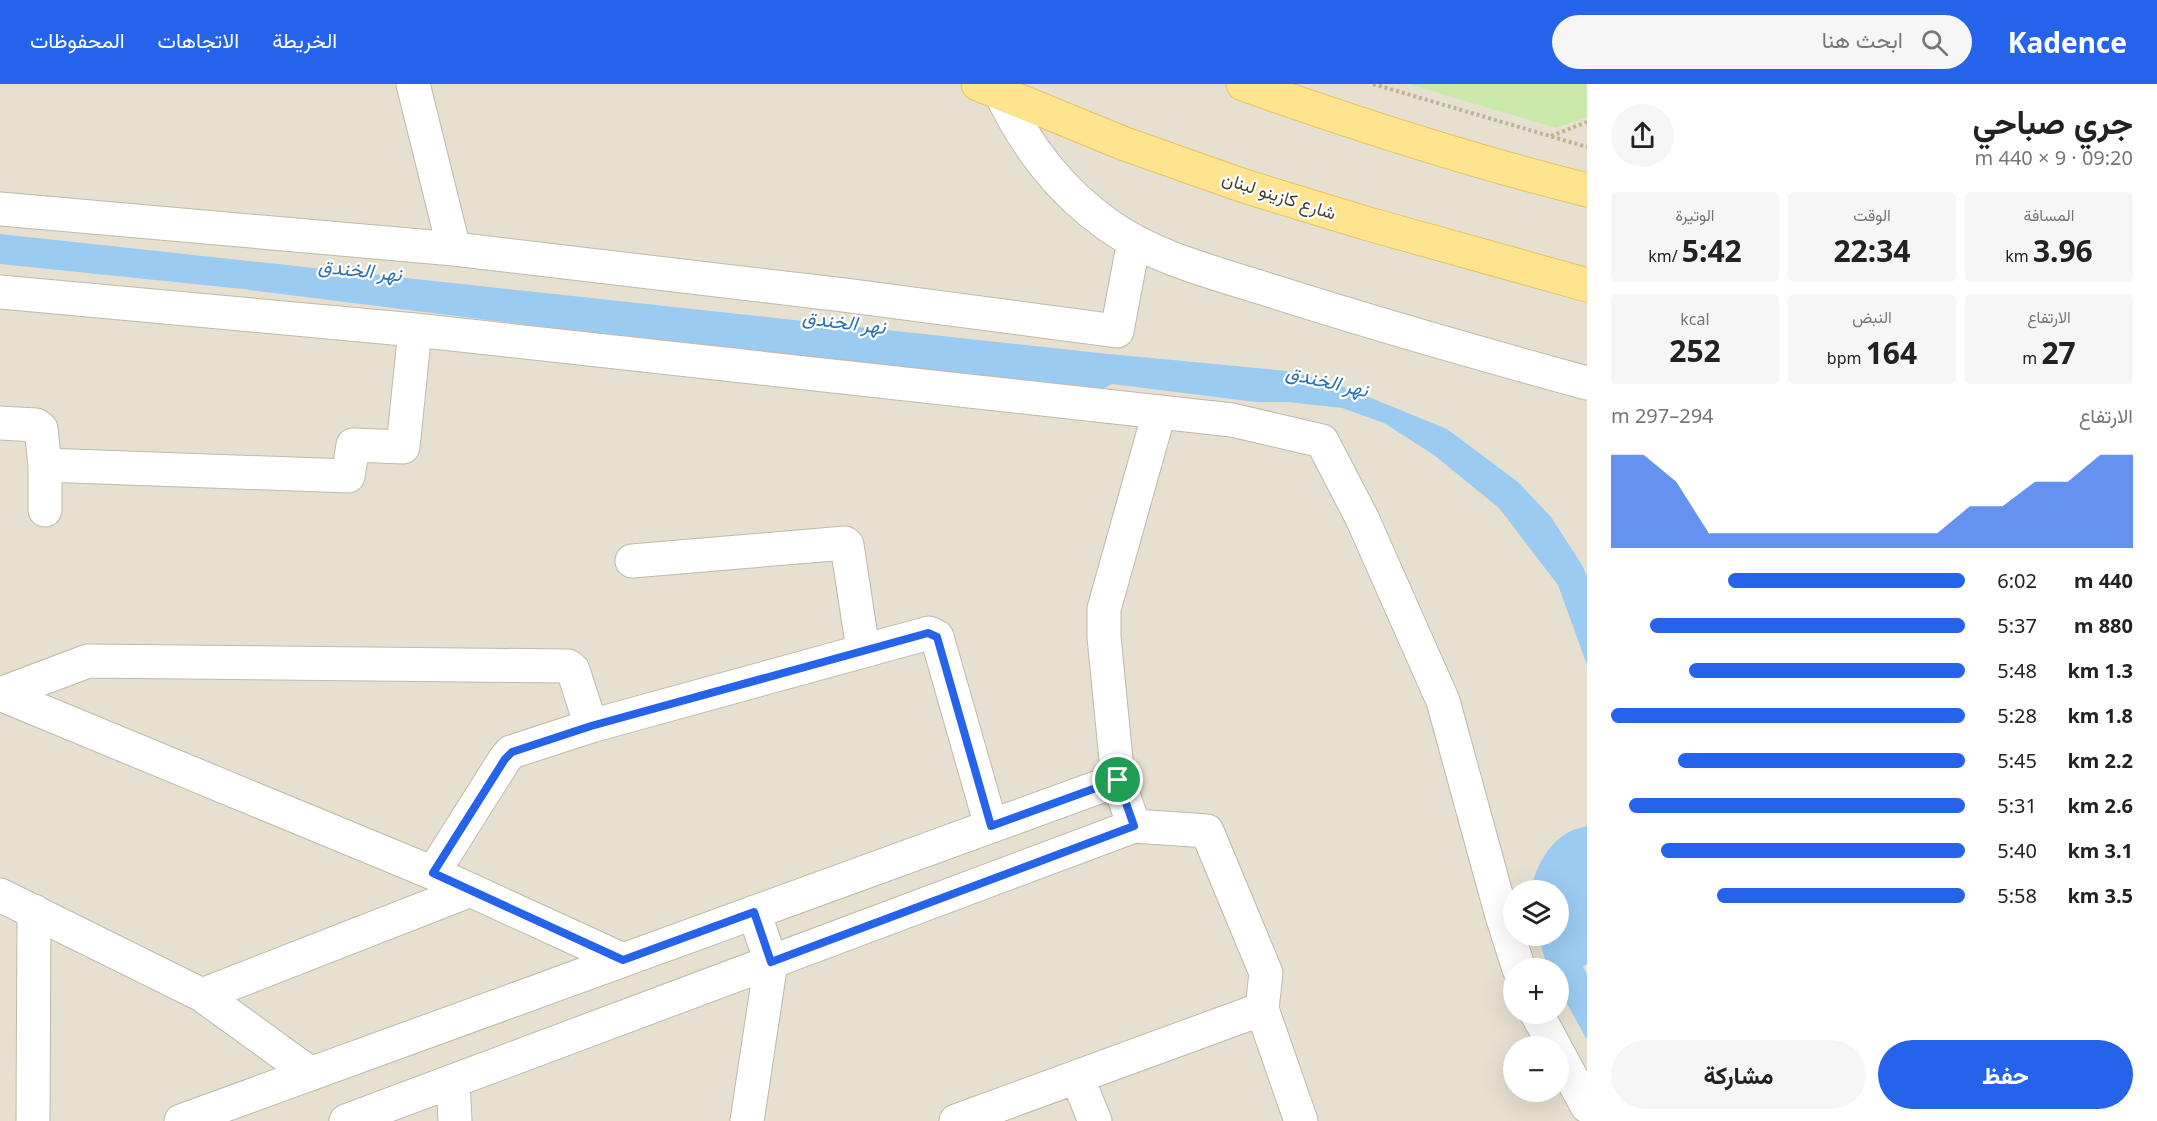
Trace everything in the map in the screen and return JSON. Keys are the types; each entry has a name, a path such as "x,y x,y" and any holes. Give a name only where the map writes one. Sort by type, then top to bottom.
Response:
{"main road":[{"path":"1243,84 1415,142 1587,190"},
{"name":"شارع كازينو لبنان","path":"989,88 1125,144 1244,186 1365,224 1587,285"}],"street":[{"path":"413,84 454,249"},
{"path":"989,88 1027,144 1064,189 1109,226 1134,241 1187,264 1324,308 1587,383"},
{"path":"0,208 454,249 844,295 1118,331 1134,241"},
{"path":"0,292 415,330 1232,420 1322,441 1362,518 1443,701 1502,916 1516,958"},
{"path":"45,465 348,476 353,445 403,447 415,330"},
{"path":"1134,826 1118,780 1105,649 1104,609 1159,413"},
{"path":"0,423 39,426 41,429 45,465 45,510"},
{"path":"633,561 845,543 863,650"},
{"path":"433,873 512,752 591,726 928,633 937,637 991,826"},
{"path":"0,694 88,661 568,666 573,670 591,726"},
{"path":"0,694 433,873 623,960"},
{"path":"181,1121 1118,780"},
{"path":"346,1121 1134,826 1207,831 1266,973 1262,1009 1301,1121"},
{"path":"202,995 471,890"},
{"path":"0,895 202,995 311,1074"},
{"path":"33,1121 34,911"},
{"path":"747,1121 771,962 754,912"},
{"path":"956,1121 991,1114 1077,1077 1262,1009"},
{"path":"1569,1073 1587,1106"},
{"path":"1077,1077 1095,1121"},
{"path":"453,1081 455,1121"}],"path":[{"path":"1373,84 1587,147"},
{"path":"1551,136 1587,122"}],"shaded area":[{"path":"0,84 1587,84 1587,1121 0,1121"}],"green space":[{"path":"1408,84 1587,84 1587,117 1556,128"}],"water":[{"path":"0,234 1099,353 1287,371 1334,383 1447,429 1518,482 1551,517 1587,576 1587,665 1558,585 1499,508 1434,455 1384,423 1342,408 1287,402 1256,402 1112,384 1097,392 756,354 243,289 0,264"},
{"path":"1587,826 1587,964 1583,966 1587,975 1587,1040 1569,1007 1569,958 1545,958 1541,946 1569,946 1569,880 1534,880 1543,857 1555,842 1575,829"}],"route":[{"path":"928,633 937,637 991,826 1118,780 1134,826 771,962 754,912 623,960 433,873 505,759 512,752 591,726 928,633"}],"water label":[{"name":"نهر الخندق","path":"360,270"},
{"name":"نهر الخندق","path":"844,322"},
{"name":"نهر الخندق","path":"1327,381"}]}
